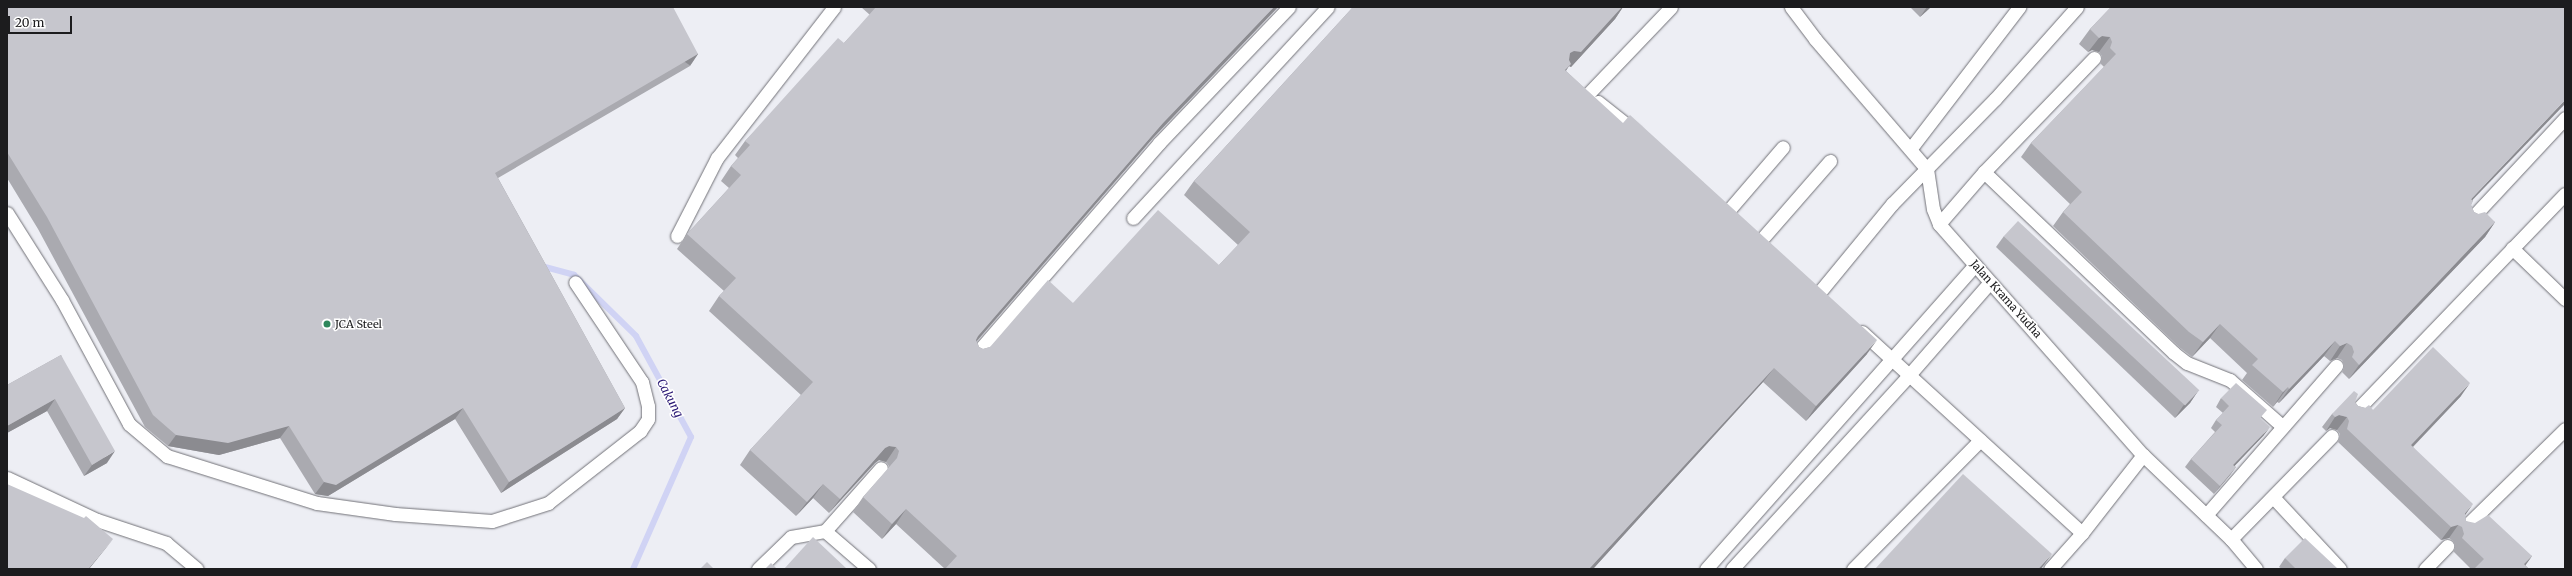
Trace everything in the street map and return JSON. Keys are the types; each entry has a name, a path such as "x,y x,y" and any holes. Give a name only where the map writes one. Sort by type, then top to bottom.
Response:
{"lane":[{"path":"677,236 717,158 834,7"},
{"path":"974,356 1159,143 1289,7"},
{"path":"1133,218 1328,7"},
{"path":"1588,94 1671,7"},
{"name":"Jalan Krama Yudha","path":"1791,7 1815,39 1911,148 1927,169 1933,209 1939,224 2042,338 2144,455 2231,539 2256,569"},
{"path":"1911,148 2019,7"},
{"path":"1818,294 1892,204 1995,99 2077,7"},
{"path":"1939,224 1984,172 2094,58"},
{"path":"1577,83 1588,94 1649,142"},
{"path":"2469,221 2565,118"},
{"path":"1728,211 1783,146"},
{"path":"1761,240 1830,161"},
{"path":"1984,172 2174,353 2187,363 2230,380 2282,426"},
{"path":"2354,413 2565,194"},
{"path":"1717,201 1739,220"},
{"path":"7,213 62,300 129,424 167,456 317,503 395,514 492,521 548,503 640,431 648,419 648,406 642,382 575,282"},
{"path":"1750,230 1772,251"},
{"path":"2512,248 2565,299"},
{"path":"1706,569 1894,359 1975,265"},
{"path":"1732,569 1909,375 1990,282"},
{"path":"1807,283 1830,304"},
{"path":"1853,324 1894,359 1909,375 2082,533"},
{"path":"2206,515 2282,426 2336,366"},
{"path":"2464,528 2565,429"},
{"path":"2231,539 2332,436"},
{"path":"1853,569 1980,440"},
{"path":"2050,569 2082,533 2144,455"},
{"path":"758,569 791,537 825,531 881,468"},
{"path":"7,478 97,520 166,543 197,569"},
{"path":"2273,497 2340,569"},
{"path":"825,531 869,569"},
{"path":"2425,569 2447,546"}],"building":[{"name":"JCA Steel","path":"7,7 673,7 698,54 495,173 625,408 509,482 463,408 336,485 324,482 289,426 228,443 176,435 153,415 47,217 7,152"},
{"path":"876,7 1274,7 1163,123 978,336 976,340 979,347 983,349 990,347 1048,280 1073,303 1158,210 1219,265 1250,232 1194,181 1353,7 1622,7 1581,52 1574,51 1570,53 1569,60 1571,64 1565,70 1623,123 1630,115 1877,340 1816,406 1774,368 1589,569 945,569 957,556 906,509 892,524 863,497 897,458 899,451 896,447 889,446 885,448 840,499 823,484 807,502 750,450 813,382 719,296 736,278 687,234 741,175 731,166 750,145 745,141 838,38 844,43"},
{"path":"2111,7 2565,7 2565,100 2471,199 2473,201 2471,205 2474,212 2478,214 2485,212 2495,222 2359,365 2352,357 2354,352 2352,346 2347,343 2340,346 2335,341 2289,389 2288,387 2283,392 2252,365 2258,359 2220,324 2203,342 2189,332 2063,212 2082,192 2031,143 2116,54 2110,48 2112,42 2110,37 2102,36 2099,38 2090,29"},
{"path":"2018,221 2199,390 2185,405 2004,236"},
{"path":"2433,347 2470,383 2411,445 2473,504 2465,513 2466,521 2475,523 2488,515 2532,556 2524,564 2529,569 2474,569 2484,559 2462,538 2464,534 2462,527 2458,525 2451,527 2347,429 2349,421 2347,417 2339,415 2335,417 2332,414 2354,391 2358,394 2355,402 2358,406 2365,408 2369,405 2373,410"},
{"path":"61,355 115,451 92,465 55,399 7,426 7,385"},
{"path":"2236,383 2267,410 2260,418 2270,427 2233,465 2236,467 2220,486 2191,459 2222,425 2216,420 2229,406 2221,398"},
{"path":"1963,474 2052,554 2038,569 1875,569"},
{"path":"7,484 84,518 86,516 113,539 88,569 7,569"},
{"path":"813,537 847,569 784,569"},
{"path":"2305,538 2338,569 2296,569 2285,558"},
{"path":"707,562 714,569 700,569"},
{"path":"771,563 777,569 765,569"}],"waterway":[{"name":"Cakung","path":"545,267 574,275 636,336 691,437 633,569"}],"place":[{"name":"JCA Steel","path":"327,324"}]}
